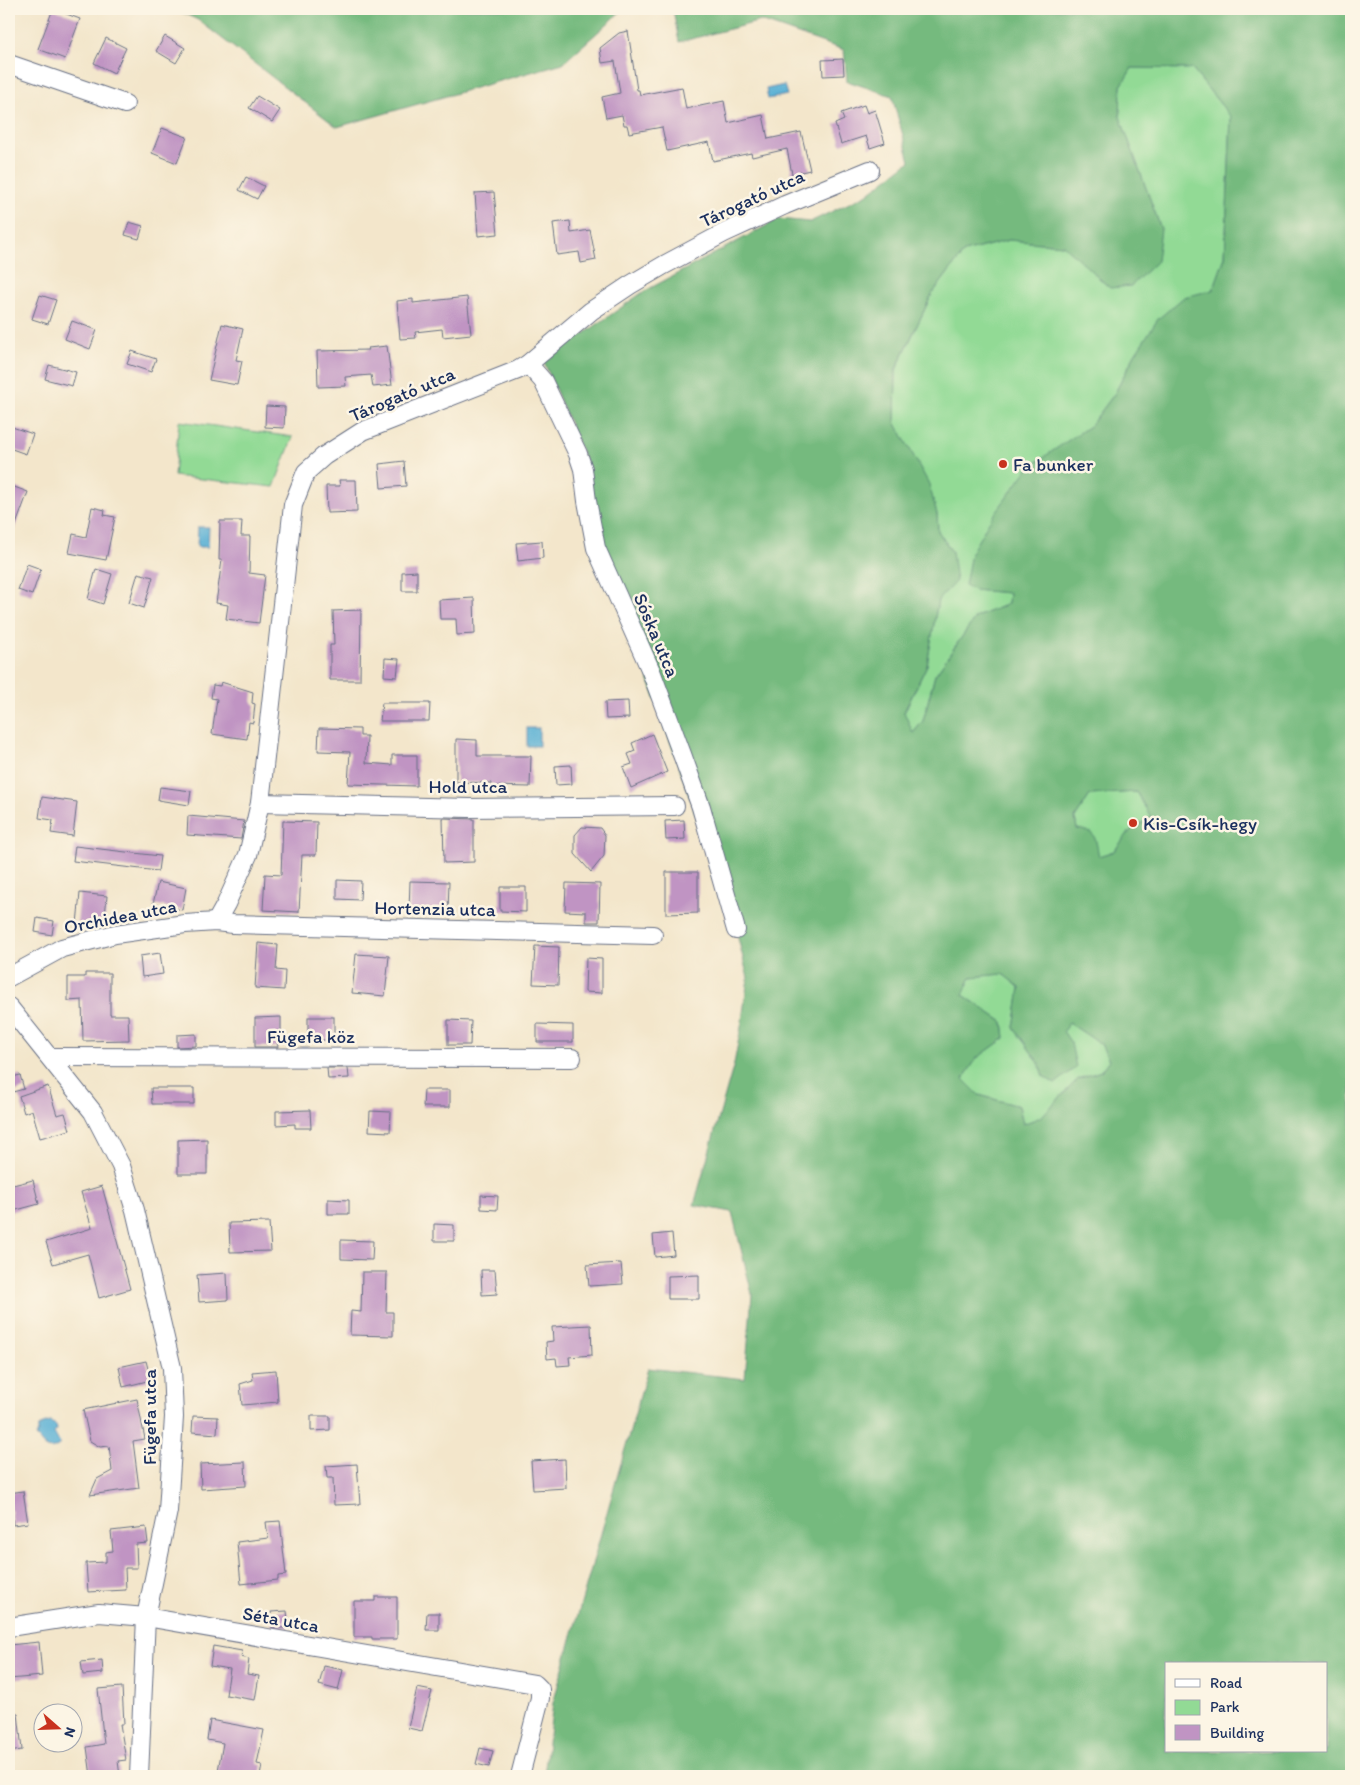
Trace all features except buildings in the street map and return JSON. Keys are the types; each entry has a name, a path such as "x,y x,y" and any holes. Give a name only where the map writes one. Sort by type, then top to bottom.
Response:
{"street":[{"path":"9,64 125,104"},
{"name":"Tárogató utca","path":"216,922 248,855 260,803 293,504 306,472 324,456 363,431 518,370 528,364 590,311 664,265 785,205 870,170"},
{"name":"Sóska utca","path":"528,364 543,381 578,454 583,468 596,548 651,672 683,757 701,807 736,930"},
{"name":"Hold utca","path":"260,803 469,808 675,806"},
{"name":"Hortenzia utca","path":"216,922 653,935"},
{"name":"Orchidea utca","path":"9,977 62,948 115,934 157,927 216,922"},
{"name":"Fügefa utca","path":"9,1007 93,1112 120,1166 135,1210 172,1368 174,1417 168,1511 146,1617 139,1776"},
{"name":"Fügefa köz","path":"50,1057 572,1058"},
{"name":"Séta utca","path":"9,1627 99,1613 146,1617 531,1683 538,1686 540,1693 520,1776"}],"green space":[{"path":"174,9 624,9 563,63 337,127 198,20"},
{"path":"673,9 780,9 786,12 829,15 842,9 1351,9 1351,1776 544,1776 553,1703 648,1368 745,1379 752,1294 732,1212 694,1205 734,1064 748,978 736,930 597,532 588,467 544,362 643,292 779,219 810,222 866,195 910,161 892,96 847,81 844,50 761,21 679,42","holes":["1132,68 1192,69 1231,117 1225,257 1213,290 1184,297 1158,319 1135,354 1115,393 1091,425 1029,467 988,523 971,553 965,585 974,590 1009,593 1008,604 976,617 935,675 923,721 913,733 904,712 927,665 938,600 956,581 952,552 938,531 937,514 929,484 895,422 896,369 932,294 964,252 1009,240 1063,245 1110,288 1131,286 1157,261 1161,229 1120,117 1121,86","1136,792 1151,817 1130,831 1114,851 1099,856 1094,837 1089,832 1077,829 1075,818 1090,795","1003,974 1020,988 1014,1028 1039,1063 1043,1076 1055,1084 1076,1067 1071,1043 1063,1031 1069,1023 1101,1044 1109,1060 1101,1071 1078,1079 1041,1117 1023,1124 1019,1106 979,1095 963,1079 977,1058 1005,1038 1003,1022 963,995 971,977"]},
{"path":"780,9 841,9 829,15 785,12"},
{"path":"1132,68 1192,69 1231,117 1225,257 1213,291 1184,297 1135,354 1115,393 1091,425 1066,443 974,590 1009,593 1008,604 976,617 935,675 923,721 913,733 904,713 927,665 938,600 952,552 938,531 937,514 895,422 896,370 932,294 964,252 1009,240 1064,245 1110,288 1161,229 1120,117 1121,86"},
{"path":"179,421 293,437 274,487 174,476"},
{"path":"1136,792 1151,817 1130,831 1114,851 1099,856 1077,829 1075,818 1090,795"},
{"path":"1003,974 1020,988 1014,1028 1039,1063 1043,1076 1071,1043 1062,1031 1069,1023 1101,1044 1109,1060 1101,1071 1078,1079 1041,1117 1023,1124 1019,1106 979,1095 963,1079 977,1058 1005,1038 1003,1022 963,995 971,977"}],"water":[{"path":"784,85 787,95 768,99 766,89"},
{"path":"198,527 209,527 208,547 197,547"},
{"path":"527,728 539,728 539,746 527,746"},
{"path":"50,1422 56,1425 57,1430 54,1433 60,1444 52,1449 46,1447 36,1437 38,1428"}],"place":[{"name":"Fa bunker","path":"1003,464"},
{"name":"Kis-Csík-hegy","path":"1133,823"}]}
